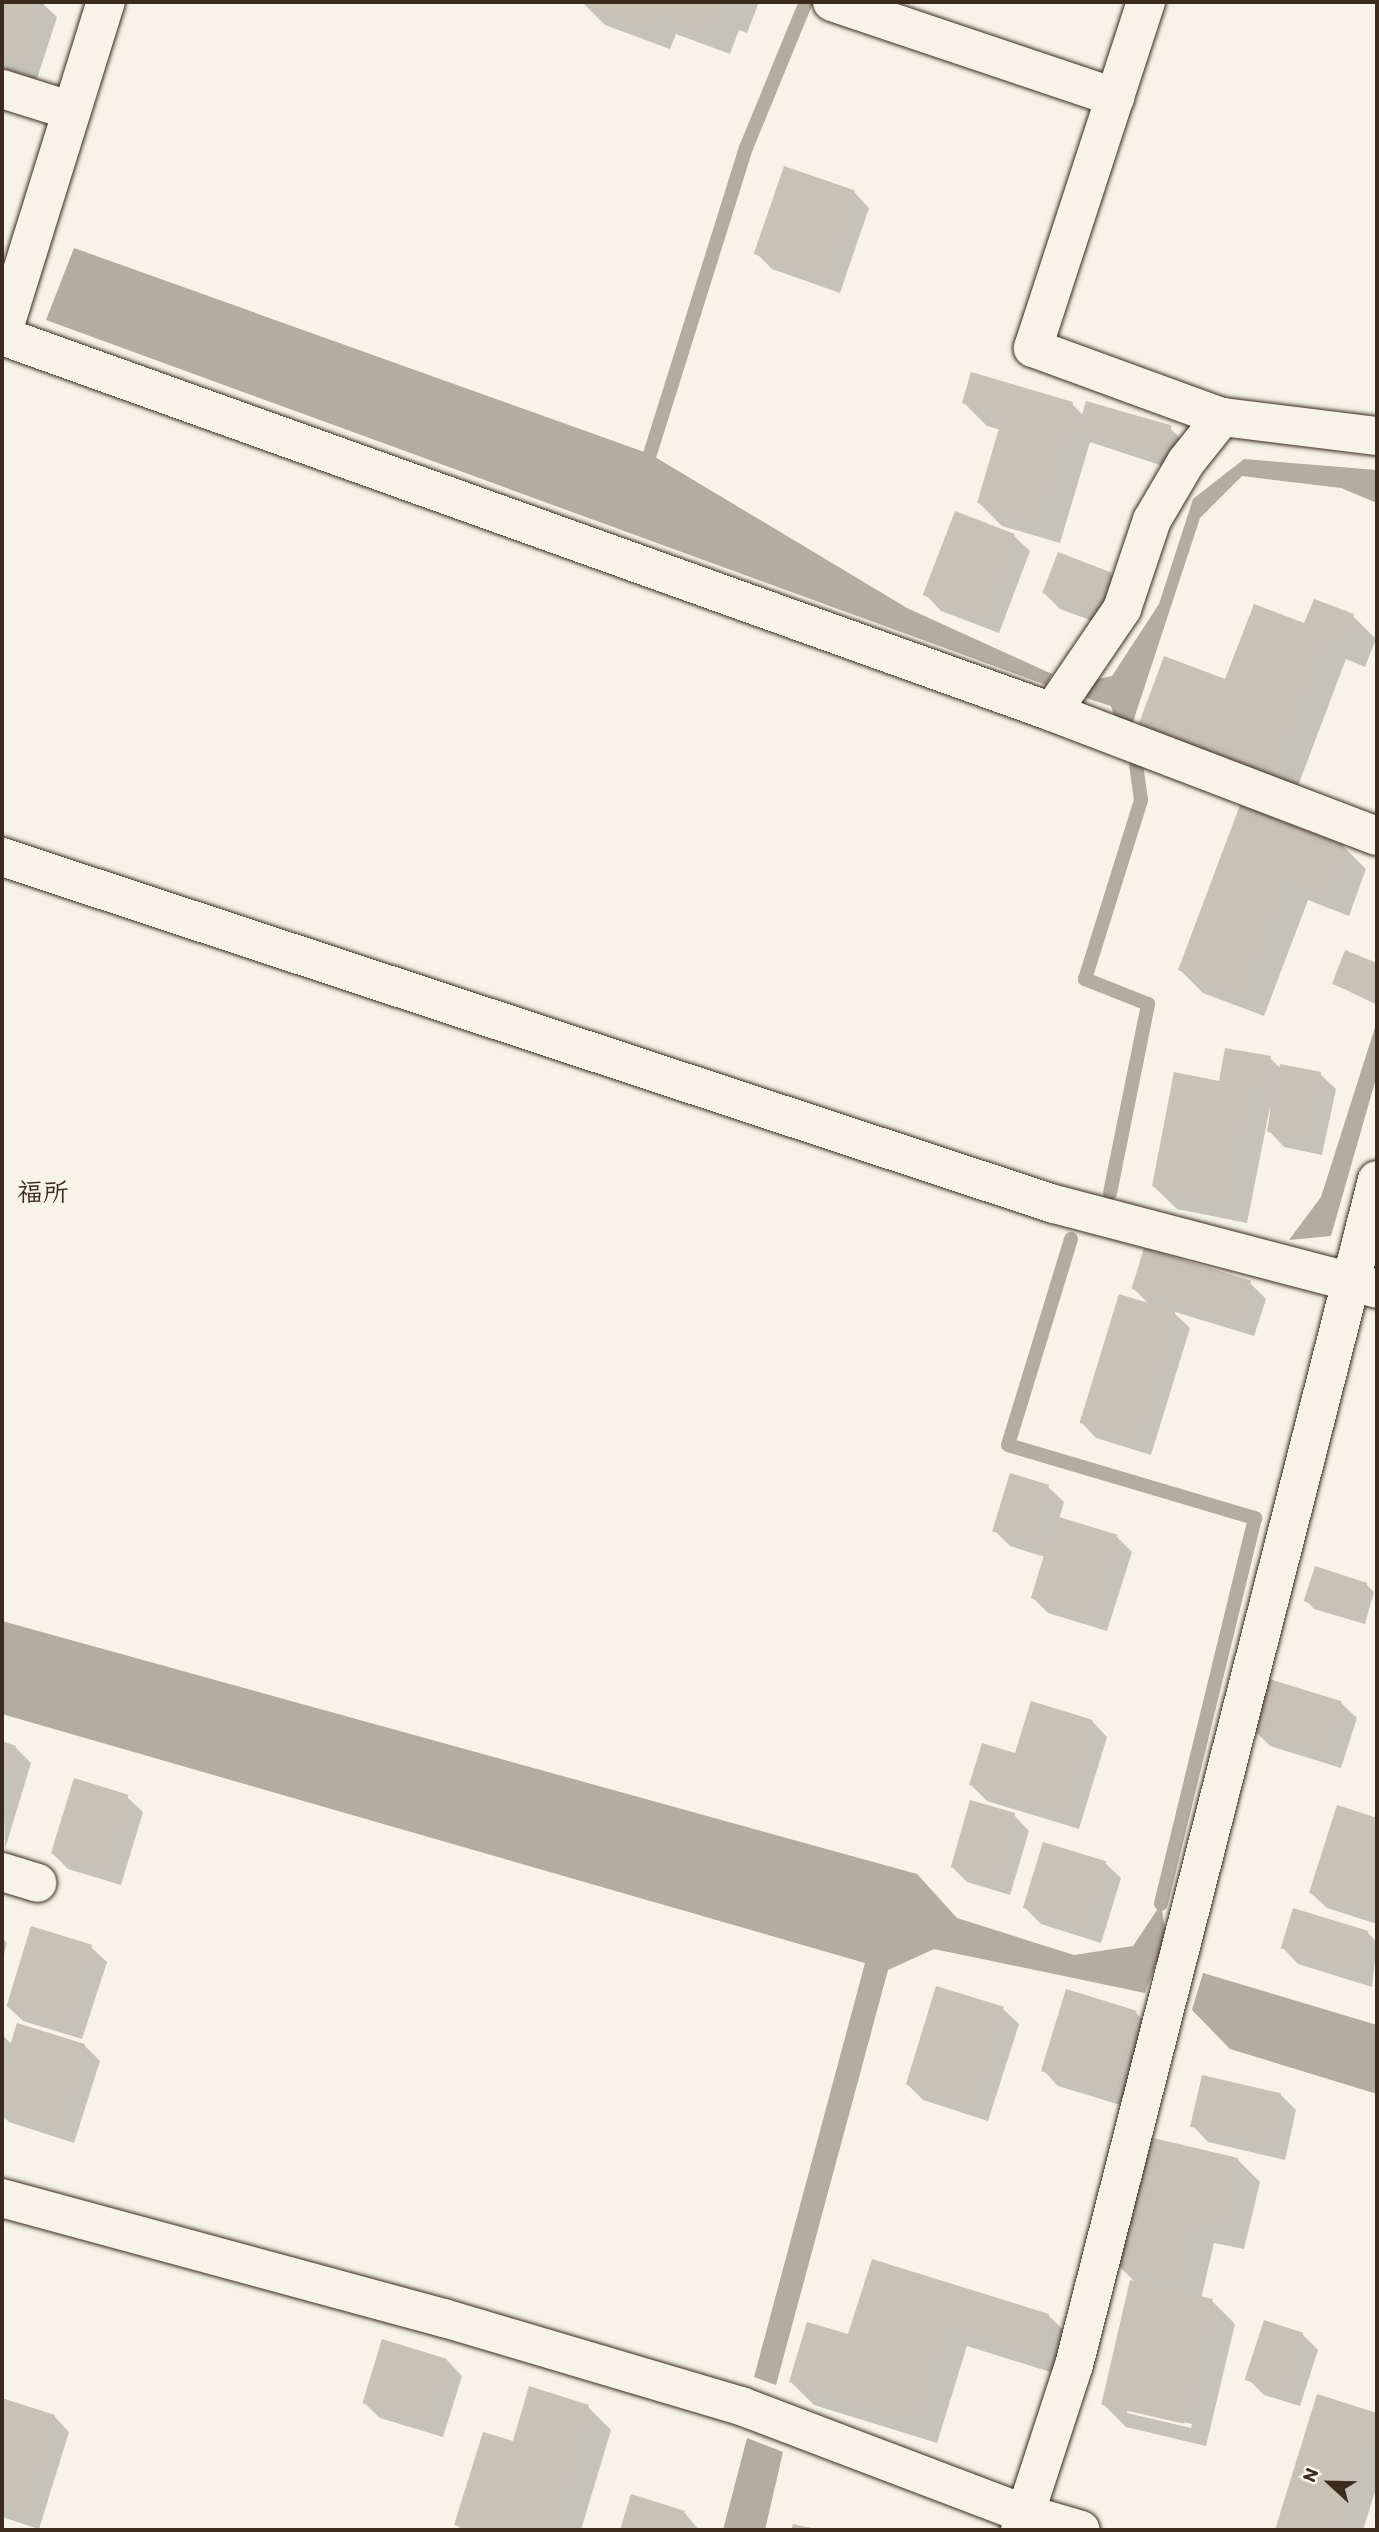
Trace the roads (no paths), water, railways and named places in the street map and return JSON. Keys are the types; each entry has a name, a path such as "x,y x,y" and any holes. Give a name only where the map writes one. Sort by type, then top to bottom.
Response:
{"street":[{"path":"106,2 2,336 1052,712 1377,836"},
{"path":"832,2 1115,97"},
{"path":"1146,2 1033,348 1222,416 1377,436"},
{"path":"2,89 72,111"},
{"path":"1052,712 1122,608 1152,520 1186,462 1222,416"},
{"path":"2,857 1054,1205 1364,1285"},
{"path":"1021,2522 1077,2352 1364,1285 1377,1180"},
{"path":"2,2199 444,2318 741,2406 1021,2522 1080,2530"}],"waterway":[{"path":"650,454 746,148 806,2"},
{"path":"1110,1193 1148,1004 1085,979 1141,800 1136,765"},
{"path":"1071,1239 1008,1445 1255,1518 1161,1904"}],"district":[{"name":"福所","path":"43,1193"}]}
